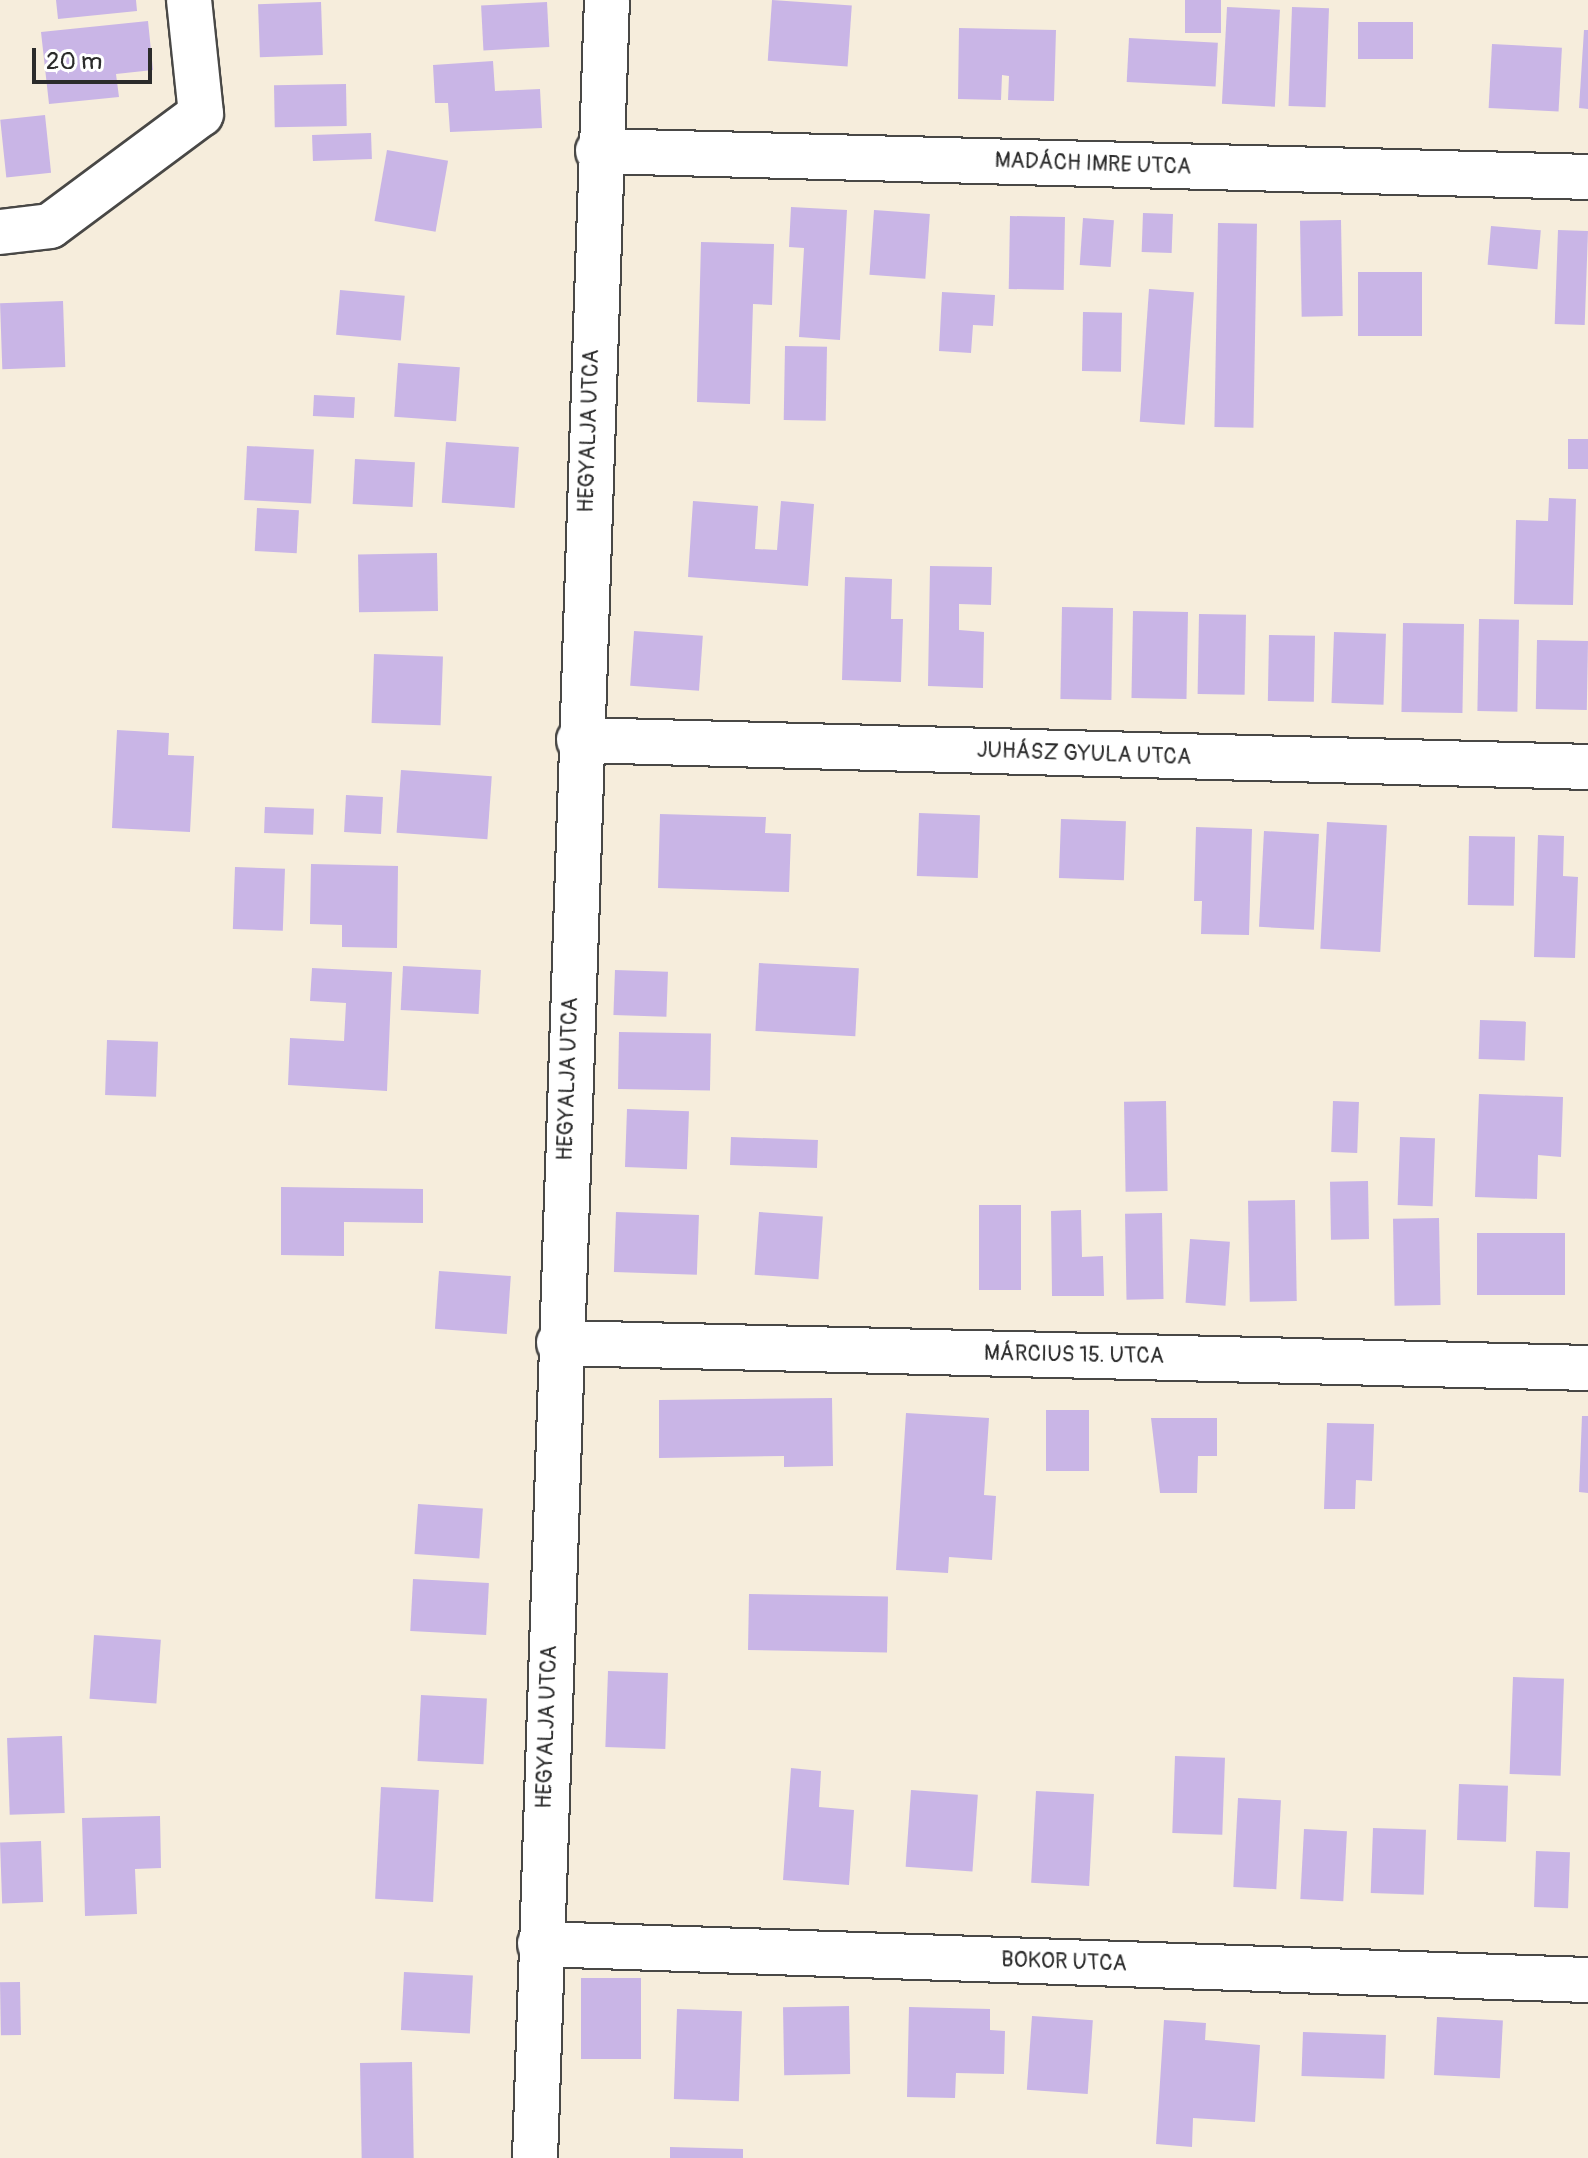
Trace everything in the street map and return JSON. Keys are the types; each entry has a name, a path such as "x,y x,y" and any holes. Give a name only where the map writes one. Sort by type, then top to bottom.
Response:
{"street":[{"path":"0,232 50,226 201,114 189,0"},
{"name":"HEGYALJA UTCA","path":"535,2158 598,151 607,0"},
{"name":"MADÁCH IMRE UTCA","path":"598,151 1588,177"},
{"name":"JUHÁSZ GYULA UTCA","path":"579,740 1588,767"},
{"name":"MÁRCIUS 15. UTCA","path":"559,1343 1588,1368"},
{"name":"BOKOR UTCA","path":"540,1944 1588,1980"}],"building":[{"path":"56,0 136,0 137,11 58,19"},
{"path":"772,0 852,6 848,66 768,61"},
{"path":"1185,0 1221,0 1221,33 1185,33"},
{"path":"321,2 323,55 260,57 258,4"},
{"path":"547,2 549,47 483,50 481,5"},
{"path":"1227,7 1280,10 1275,107 1222,104"},
{"path":"1292,7 1329,8 1326,107 1289,106"},
{"path":"148,21 153,70 116,74 119,97 49,104 41,32"},
{"path":"1358,22 1413,22 1413,59 1358,59"},
{"path":"959,28 1056,30 1054,101 1008,100 1009,76 1002,75 1001,100 958,99"},
{"path":"1584,30 1588,30 1588,109 1579,108"},
{"path":"1129,38 1218,43 1216,87 1127,82"},
{"path":"1492,44 1562,48 1559,112 1489,108"},
{"path":"493,61 495,91 540,89 542,128 450,132 448,103 435,103 433,65"},
{"path":"346,84 347,126 275,127 274,85"},
{"path":"45,115 51,173 6,177 0,120"},
{"path":"371,133 372,159 313,161 312,135"},
{"path":"387,150 448,161 436,232 374,221"},
{"path":"791,207 847,210 840,340 799,337 804,248 789,247"},
{"path":"874,210 930,214 925,279 869,275"},
{"path":"1143,213 1173,214 1172,253 1142,252"},
{"path":"1010,216 1065,217 1064,290 1009,289"},
{"path":"1083,218 1114,220 1111,267 1080,265"},
{"path":"1341,220 1343,316 1302,317 1300,221"},
{"path":"1218,223 1257,224 1253,428 1214,427"},
{"path":"1491,226 1541,230 1537,269 1488,265"},
{"path":"1558,230 1588,231 1585,325 1555,324"},
{"path":"701,242 774,244 772,305 753,304 750,404 697,402"},
{"path":"1358,272 1422,272 1422,336 1358,336"},
{"path":"1149,289 1194,292 1185,425 1140,422"},
{"path":"340,290 405,296 401,340 336,335"},
{"path":"942,292 995,295 993,326 973,325 971,353 939,351"},
{"path":"63,301 65,367 2,369 0,303"},
{"path":"1083,312 1122,313 1121,372 1082,371"},
{"path":"785,346 827,347 826,421 784,420"},
{"path":"398,363 460,367 456,421 394,417"},
{"path":"314,395 355,397 354,418 313,416"},
{"path":"1568,439 1588,439 1588,469 1568,469"},
{"path":"446,442 519,447 515,508 442,503"},
{"path":"247,446 314,450 311,503 244,500"},
{"path":"355,459 415,462 413,507 353,504"},
{"path":"1549,498 1576,499 1573,605 1514,604 1516,520 1548,521"},
{"path":"693,501 758,506 755,549 777,550 781,501 814,504 808,586 688,577"},
{"path":"257,508 299,510 297,553 255,551"},
{"path":"437,553 438,611 359,612 358,554"},
{"path":"930,566 992,567 991,605 959,604 959,630 984,632 983,688 928,686"},
{"path":"845,577 892,579 891,619 903,619 901,682 842,680"},
{"path":"1062,607 1113,608 1111,700 1060,699"},
{"path":"1133,611 1188,612 1186,699 1131,698"},
{"path":"1199,614 1246,615 1245,695 1198,694"},
{"path":"1479,619 1519,620 1517,712 1477,711"},
{"path":"1403,623 1464,624 1462,713 1401,712"},
{"path":"634,631 703,636 699,691 630,686"},
{"path":"1334,632 1386,634 1383,705 1332,703"},
{"path":"1269,635 1315,636 1314,702 1268,701"},
{"path":"1537,640 1588,641 1587,710 1536,709"},
{"path":"374,654 443,656 441,725 372,723"},
{"path":"117,730 169,733 168,755 194,756 190,832 112,828"},
{"path":"401,770 492,776 487,839 397,833"},
{"path":"346,795 383,797 381,834 344,832"},
{"path":"265,807 314,809 313,835 264,833"},
{"path":"919,813 980,815 978,878 917,876"},
{"path":"660,814 766,817 765,833 791,834 789,892 658,888"},
{"path":"1061,819 1126,821 1124,880 1059,878"},
{"path":"1327,822 1387,825 1380,952 1320,949"},
{"path":"1196,827 1252,829 1249,935 1201,934 1202,901 1194,901"},
{"path":"1264,831 1319,834 1314,930 1259,927"},
{"path":"1538,835 1564,836 1563,876 1578,877 1575,958 1534,957"},
{"path":"1469,836 1515,837 1514,906 1468,905"},
{"path":"311,864 398,866 397,948 342,947 342,925 310,924"},
{"path":"235,867 285,869 283,931 233,929"},
{"path":"759,963 859,968 855,1036 755,1031"},
{"path":"403,966 481,970 479,1014 401,1010"},
{"path":"312,968 392,972 387,1091 288,1085 290,1038 344,1041 346,1003 310,1001"},
{"path":"615,970 668,972 666,1017 613,1015"},
{"path":"1480,1020 1526,1022 1525,1061 1479,1059"},
{"path":"619,1032 711,1034 710,1091 618,1089"},
{"path":"107,1040 158,1042 156,1097 105,1095"},
{"path":"1479,1094 1563,1097 1561,1157 1538,1155 1537,1199 1475,1197"},
{"path":"1166,1101 1168,1191 1126,1192 1124,1102"},
{"path":"1333,1101 1359,1102 1357,1153 1331,1152"},
{"path":"627,1109 689,1111 687,1169 625,1167"},
{"path":"731,1137 818,1140 817,1168 730,1165"},
{"path":"1400,1137 1435,1138 1433,1206 1398,1205"},
{"path":"1368,1181 1369,1239 1331,1240 1330,1182"},
{"path":"281,1187 423,1189 423,1223 344,1222 344,1256 281,1255"},
{"path":"1295,1200 1297,1301 1250,1302 1248,1201"},
{"path":"979,1205 1021,1205 1021,1290 979,1290"},
{"path":"1081,1210 1082,1257 1103,1256 1104,1296 1052,1296 1051,1211"},
{"path":"616,1212 699,1215 697,1275 614,1272"},
{"path":"759,1212 823,1216 818,1279 755,1275"},
{"path":"1162,1213 1164,1299 1127,1300 1125,1214"},
{"path":"1439,1218 1441,1305 1395,1306 1393,1219"},
{"path":"1477,1233 1565,1233 1565,1295 1477,1295"},
{"path":"1190,1239 1230,1242 1225,1306 1186,1303"},
{"path":"439,1271 511,1276 507,1334 435,1329"},
{"path":"832,1398 833,1466 784,1467 784,1456 659,1458 659,1400"},
{"path":"1046,1410 1089,1410 1089,1471 1046,1471"},
{"path":"906,1413 989,1418 984,1495 996,1496 992,1560 949,1557 948,1573 896,1570"},
{"path":"1582,1416 1588,1416 1588,1493 1579,1492"},
{"path":"1151,1418 1217,1418 1217,1456 1198,1456 1197,1493 1160,1493"},
{"path":"1327,1423 1374,1424 1372,1481 1356,1480 1355,1509 1324,1509"},
{"path":"418,1504 483,1509 479,1558 415,1554"},
{"path":"413,1579 489,1583 486,1635 410,1631"},
{"path":"749,1594 888,1596 887,1652 748,1650"},
{"path":"94,1635 161,1640 156,1704 90,1699"},
{"path":"608,1671 668,1673 665,1749 605,1747"},
{"path":"1513,1677 1564,1679 1561,1776 1510,1774"},
{"path":"421,1695 487,1698 483,1764 418,1761"},
{"path":"62,1736 65,1813 10,1815 7,1738"},
{"path":"1175,1756 1225,1758 1222,1835 1172,1833"},
{"path":"791,1768 821,1771 819,1807 854,1810 849,1885 783,1880"},
{"path":"1459,1784 1508,1786 1506,1842 1457,1840"},
{"path":"381,1787 439,1790 433,1902 375,1899"},
{"path":"911,1790 978,1795 972,1871 906,1867"},
{"path":"1036,1791 1094,1794 1089,1886 1031,1883"},
{"path":"1238,1798 1281,1800 1276,1889 1233,1887"},
{"path":"160,1816 161,1868 135,1869 137,1914 85,1916 82,1818"},
{"path":"1373,1828 1426,1830 1424,1895 1371,1893"},
{"path":"1304,1829 1347,1831 1343,1901 1300,1899"},
{"path":"41,1841 43,1902 2,1903 0,1842"},
{"path":"1536,1851 1570,1852 1568,1908 1534,1907"},
{"path":"404,1972 473,1976 470,2034 401,2030"},
{"path":"581,1978 641,1978 641,2059 581,2059"},
{"path":"0,1982 20,1982 21,2035 1,2035"},
{"path":"849,2006 850,2074 784,2075 783,2007"},
{"path":"909,2007 990,2009 990,2030 1005,2031 1004,2074 956,2073 955,2098 907,2097"},
{"path":"677,2009 742,2011 739,2101 674,2099"},
{"path":"1032,2016 1093,2020 1088,2094 1027,2090"},
{"path":"1437,2017 1503,2020 1500,2078 1434,2075"},
{"path":"1164,2020 1206,2023 1205,2040 1260,2045 1255,2122 1193,2118 1192,2147 1156,2144"},
{"path":"1303,2032 1386,2035 1384,2079 1301,2076"},
{"path":"412,2062 414,2158 362,2158 360,2063"},
{"path":"670,2147 743,2149 743,2158 670,2158"}]}
